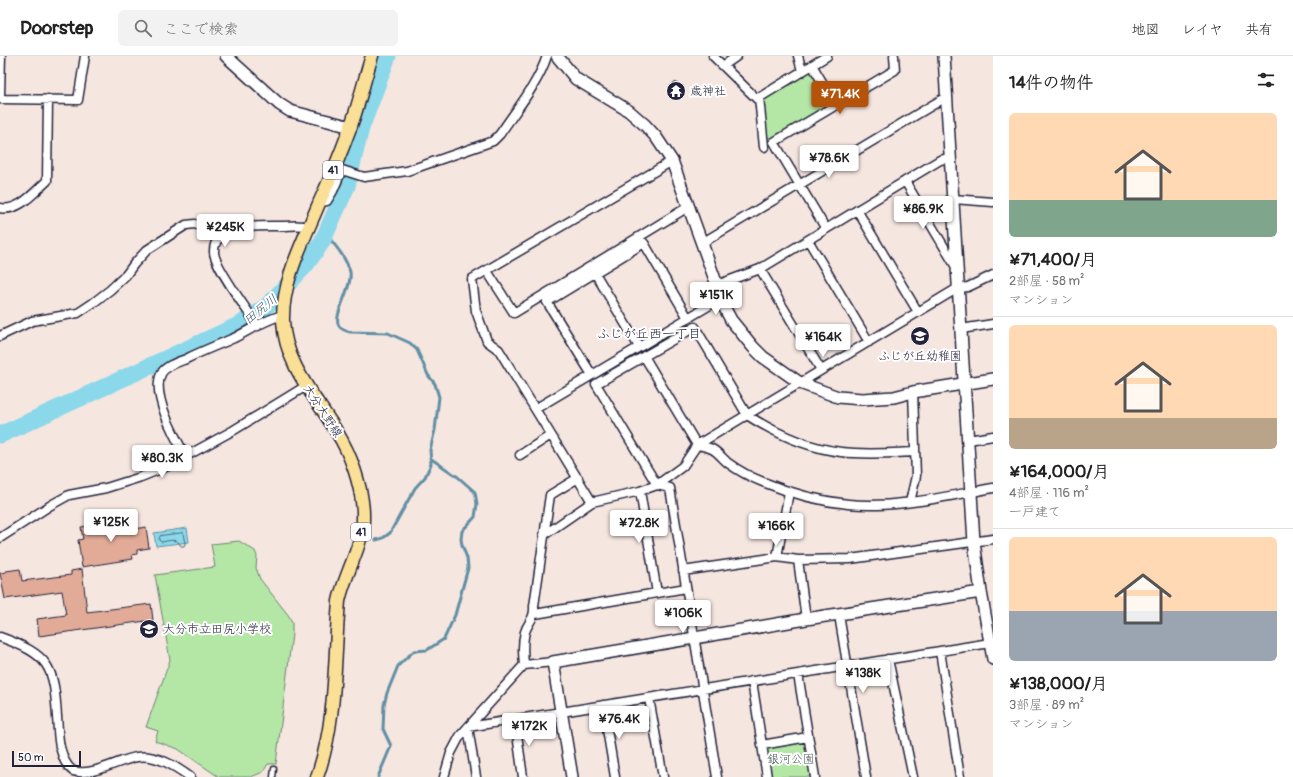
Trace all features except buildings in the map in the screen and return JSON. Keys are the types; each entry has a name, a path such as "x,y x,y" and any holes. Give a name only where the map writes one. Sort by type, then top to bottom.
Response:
{"main road":[{"name":"大分大野線","path":"316,777 325,749 331,713 339,600 342,587 360,539 363,511 350,457 342,441 306,386 292,361 286,341 283,315 289,281 309,227 351,127 372,56"}],"street":[{"path":"0,95 1,56"},
{"path":"0,99 78,100 85,56"},
{"path":"226,56 279,104 290,111 351,127"},
{"path":"320,202 327,201 342,170 362,177 407,171 494,141 532,86 542,69 547,56"},
{"path":"557,56 576,78 629,112 656,136 672,161 717,285 720,299 731,320 753,347 763,356 800,383 838,397 862,399 894,397 913,392 993,379"},
{"path":"713,56 757,99 827,56"},
{"path":"722,66 737,56"},
{"path":"798,56 802,71"},
{"path":"826,229 774,142 895,70 894,56"},
{"path":"944,56 974,542 993,659"},
{"path":"812,65 836,105"},
{"path":"759,97 764,147"},
{"path":"702,243 946,97"},
{"path":"0,208 13,208 47,181 48,99"},
{"path":"717,285 760,269 940,160 950,158"},
{"path":"592,502 499,350 487,341 476,311 472,279 672,161"},
{"path":"905,181 957,269"},
{"path":"953,199 993,202"},
{"path":"487,271 514,313 688,207"},
{"path":"857,210 918,312"},
{"path":"0,336 32,321 78,313 110,290 126,275 147,250 186,225 195,224 220,236"},
{"path":"258,326 216,261 214,253 215,243 220,236 248,226 286,226 302,224 309,227"},
{"path":"808,240 868,342"},
{"path":"592,375 547,302 644,243 688,318"},
{"path":"760,269 821,370"},
{"path":"595,273 639,347"},
{"path":"544,535 592,502 640,491 657,485 683,466 697,445 958,288 968,287 993,275"},
{"path":"535,409 720,299"},
{"path":"186,457 170,426 162,404 159,388 160,375 166,368 233,339 275,317 283,315"},
{"path":"961,329 993,324"},
{"path":"717,777 670,488 657,485 596,384 695,327 747,415 757,421 789,438 816,447 840,452 915,452"},
{"path":"644,356 697,445 712,450 745,474 789,492 811,498 849,504 875,504 910,502 993,488"},
{"path":"0,538 69,495 106,488 141,477 168,466 240,427 306,386"},
{"path":"910,502 916,476 912,402 913,392"},
{"path":"520,455 551,436"},
{"path":"968,440 993,436"},
{"path":"444,777 451,753 460,736 524,664 523,644 525,632 535,614 534,606 550,495 578,478"},
{"path":"640,491 657,593"},
{"path":"777,557 789,492"},
{"path":"683,571 777,557 798,560 850,559 993,539"},
{"path":"798,560 806,619"},
{"path":"535,614 686,588"},
{"path":"524,664 553,662 806,619 981,592"},
{"path":"839,615 866,777"},
{"path":"0,637 27,649 40,657 49,667 54,679 59,742 66,765 74,773 85,777 97,775 138,756 154,757 167,762 190,777"},
{"path":"468,727 990,643"},
{"path":"940,651 960,777"},
{"path":"888,659 913,777"},
{"path":"553,662 572,777"},
{"path":"798,674 815,777"},
{"path":"752,681 767,777"},
{"path":"649,698 663,777"},
{"path":"603,705 615,777"},
{"path":"515,720 522,777"},
{"path":"468,727 476,777"},
{"path":"762,745 808,737"}],"lane":[{"path":"273,777 274,769"}],"green space":[{"path":"812,70 832,103 773,139 766,137 763,100"},
{"path":"239,541 255,551 257,556 256,568 260,579 289,616 292,623 292,634 276,764 268,764 263,772 251,777 219,777 178,749 155,741 158,731 146,727 170,660 155,575 215,567 211,544"},
{"name":"銀河公園","path":"803,740 806,743 811,777 770,777 766,749 769,746"}],"water":[{"path":"187,528 189,542 156,546 154,533"}],"waterway":[{"name":"田尻川","path":"0,435 241,324 268,305 306,265 322,242 347,186 361,128 388,56"},
{"path":"325,233 343,256 350,272 349,285 338,315 339,326 350,332 388,333 410,343 417,350 428,375 435,384 439,397 435,430 430,450 431,464 425,477 415,488 390,533 383,538 376,540"},
{"path":"378,777 391,746 383,729 384,705 387,693 398,666 414,651 427,650 444,639 455,615 468,568 467,558 461,539 462,531 475,517 477,504 475,492 458,477 430,458"}],"place":[{"name":"歳神社","path":"676,91"},
{"name":"ふじが丘幼稚園","path":"920,336"},
{"name":"大分市立田尻小学校","path":"149,629"}],"district":[{"name":"ふじが丘西一丁目","path":"649,333"}]}
